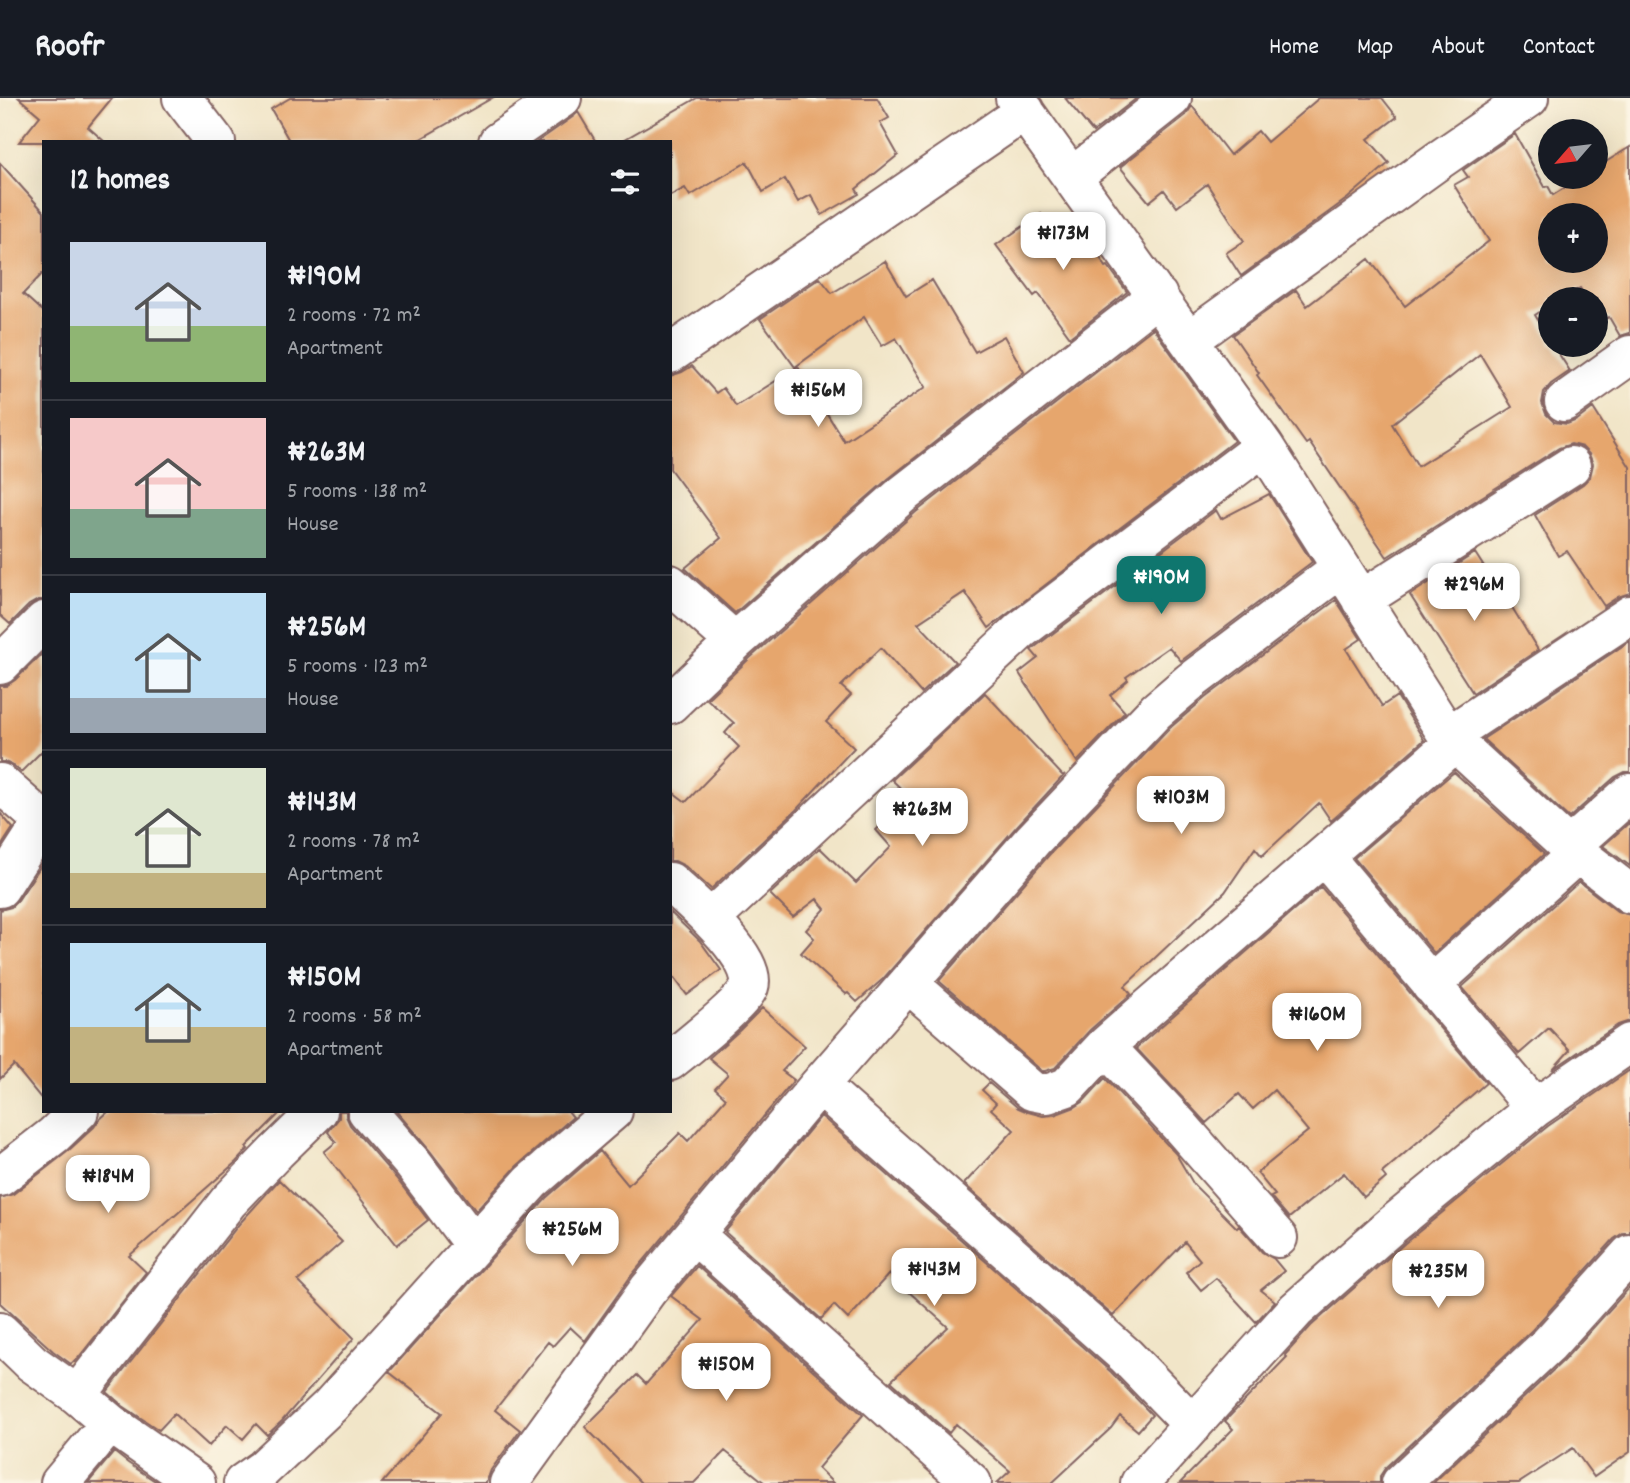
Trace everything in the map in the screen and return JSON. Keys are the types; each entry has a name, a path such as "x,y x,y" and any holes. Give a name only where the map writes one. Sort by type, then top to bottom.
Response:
{"street":[{"path":"182,98 214,140"},
{"path":"512,136 562,98"},
{"path":"1072,177 1172,98"},
{"path":"1189,340 1529,98"},
{"path":"672,353 1020,105 1264,446 1451,739 1573,850 1630,894"},
{"path":"672,702 735,642 902,495 1158,296"},
{"path":"1564,402 1630,355"},
{"path":"711,919 1021,630 1264,446"},
{"path":"1361,600 1571,466"},
{"path":"509,1483 648,1290 819,1085 1033,840 1156,712 1191,681 1341,568"},
{"path":"672,586 735,642"},
{"path":"908,984 1032,1091 1047,1094 1067,1087 1105,1046 1324,856 1451,739 1630,615"},
{"path":"0,665 42,623"},
{"path":"0,783 42,819"},
{"path":"1431,985 1630,793"},
{"path":"0,888 42,822"},
{"path":"1324,856 1535,1108"},
{"path":"672,883 711,919 739,953 750,975 749,987 736,1004 672,1059"},
{"path":"1140,1483 1296,1310 1391,1226 1535,1108 1630,1043"},
{"path":"1105,1046 1180,1126 1278,1238"},
{"path":"819,1085 1126,1356 1193,1425"},
{"path":"0,1177 54,1136 77,1113"},
{"path":"77,1395 228,1202 316,1113"},
{"path":"369,1113 413,1164 474,1245"},
{"path":"243,1483 263,1469 330,1406 531,1182 611,1113"},
{"path":"695,1235 972,1483"},
{"path":"1401,1483 1548,1345 1630,1254"},
{"path":"0,1332 32,1363 110,1423 196,1483"},
{"path":"60,1483 110,1423"}],"building":[{"path":"19,98 112,98 88,127 103,140 19,142 40,116"},
{"path":"290,98 492,98 418,140 289,140 271,109"},
{"path":"697,98 877,98 889,118 880,123 898,155 856,189 859,194 822,215 811,195 798,202 785,179 763,192 747,162 690,196 685,188 672,195 672,140 624,140"},
{"path":"1065,98 1137,98 1093,132"},
{"path":"1319,98 1382,98 1397,117 1368,139 1389,163 1348,198 1241,276 1226,253 1244,241 1207,184 1177,207 1164,190 1149,202 1120,167 1186,115 1192,106 1230,155 1258,131 1267,142"},
{"path":"578,112 595,140 540,140"},
{"path":"1515,134 1538,175 1538,189 1550,189 1553,195 1563,189 1608,189 1608,161 1630,147 1630,333 1620,336 1608,318 1608,287 1538,287 1538,313 1535,315 1538,320 1538,357 1561,357 1570,371 1544,392 1542,403 1546,414 1554,422 1567,424 1593,408 1630,467 1630,593 1604,606 1567,551 1558,556 1535,515 1590,477 1593,464 1582,447 1571,444 1559,448 1387,557 1309,442 1306,444 1257,375 1259,373 1233,335 1296,290 1307,306 1369,259 1405,306 1489,241 1454,185 1468,177 1463,170","holes":["1480,354 1512,407 1418,466 1392,424"]},
{"path":"0,163 42,210 42,274 23,294 42,311 42,600 29,605 10,624 0,615"},
{"path":"1041,214 1052,233 1076,220 1106,267 1108,266 1127,292 1070,337 1038,293 1034,296 996,245"},
{"path":"885,261 906,296 932,280 975,352 1004,336 1024,372 888,479 735,613 685,568 721,538 672,472 672,375 692,366 716,393 723,388 736,406 798,367 844,441 926,387 896,338 882,346 864,317 795,367 760,319 820,278 832,293"},
{"path":"1153,328 1234,441 989,628 965,592 918,623 955,662 921,693 881,648 841,686 851,695 826,722 854,748 796,810 711,889 685,866 672,861 672,792 686,802 739,747 725,733 734,723 707,699 916,512"},
{"path":"1269,494 1312,562 1181,661 1169,647 1126,677 1128,680 1110,695 1125,712 1077,762 1019,673 1038,658 1031,650 1216,510 1221,519"},
{"path":"1475,553 1538,650 1473,693 1410,595"},
{"path":"1336,600 1361,639 1346,649 1382,706 1397,696 1424,740 1331,821 1319,803 1262,856 1255,848 1225,892 1125,986 1131,994 1090,1030 1055,1068 1042,1071 939,981 1049,855 1171,727 1205,698"},
{"path":"1630,641 1630,772 1615,777 1569,818 1483,739"},
{"path":"42,654 42,751 21,772 14,766 0,762 0,686 6,686"},
{"path":"985,693 1063,776 1065,774 883,979 857,1002 801,953 814,938 806,930 825,909 817,899 793,917 770,894 820,848 856,883 891,847 876,830 910,797 892,780"},
{"path":"1454,772 1544,854 1434,953 1354,858"},
{"path":"0,813 13,828 0,848"},
{"path":"1630,822 1630,866 1603,846"},
{"path":"42,864 42,1100 14,1065 0,1079 0,910 11,907"},
{"path":"1579,882 1617,911 1630,915 1630,1021 1618,1025 1552,1070 1570,1050 1549,1028 1519,1054 1462,987"},
{"path":"1321,887 1486,1083 1382,1173 1386,1178 1364,1197 1344,1173 1289,1218 1271,1197 1275,1195 1257,1173 1308,1131 1274,1090 1253,1109 1239,1094 1206,1123 1136,1048"},
{"path":"672,914 700,941 721,970 687,995 672,975"},
{"path":"762,1008 805,1046 782,1071 794,1080 631,1276 585,1341 570,1327 553,1346 548,1342 495,1410 520,1430 491,1470 486,1483 382,1483 442,1413 389,1372 546,1198 600,1151 628,1185 680,1133 688,1141 726,1098 715,1088 728,1074 709,1058"},
{"path":"1630,1070 1630,1233 1623,1233 1614,1239 1532,1330 1386,1467 1380,1476 1380,1483 1180,1483 1233,1429 1225,1421 1287,1357 1285,1355 1311,1326 1405,1243 1548,1126"},
{"path":"1105,1078 1176,1154 1194,1185 1284,1271 1261,1290 1275,1301 1256,1322 1216,1278 1201,1290 1186,1272 1200,1260 1185,1242 1113,1316 964,1184 1014,1130 991,1109 996,1103 982,1090 989,1083 1018,1108 1043,1116 1075,1107"},
{"path":"107,1113 280,1113 246,1147 248,1149 236,1162 129,1256 146,1272 71,1364 0,1303 0,1198 13,1194 67,1152"},
{"path":"339,1113 346,1113 350,1125 428,1220 397,1245 324,1152 336,1142 328,1132 339,1118"},
{"path":"398,1113 570,1113 573,1117 517,1166 476,1211"},
{"path":"821,1116 1111,1372 1152,1415 1138,1431 1120,1416 1111,1428 1052,1483 997,1483 1010,1471 956,1424 949,1433 891,1381 948,1327 889,1274 848,1319 834,1305 821,1319 725,1232"},
{"path":"279,1180 342,1242 298,1281 354,1338 267,1435 256,1424 243,1439 227,1425 209,1446 174,1414 159,1430 107,1392 240,1223"},
{"path":"697,1266 863,1415 818,1468 833,1483 765,1483 725,1451 694,1483 641,1483 585,1427 637,1375 646,1384 703,1320 671,1296"},
{"path":"1630,1287 1630,1452 1594,1477 1573,1448 1519,1483 1433,1483 1563,1361"},
{"path":"114,1452 128,1463 158,1483 88,1483"}]}
